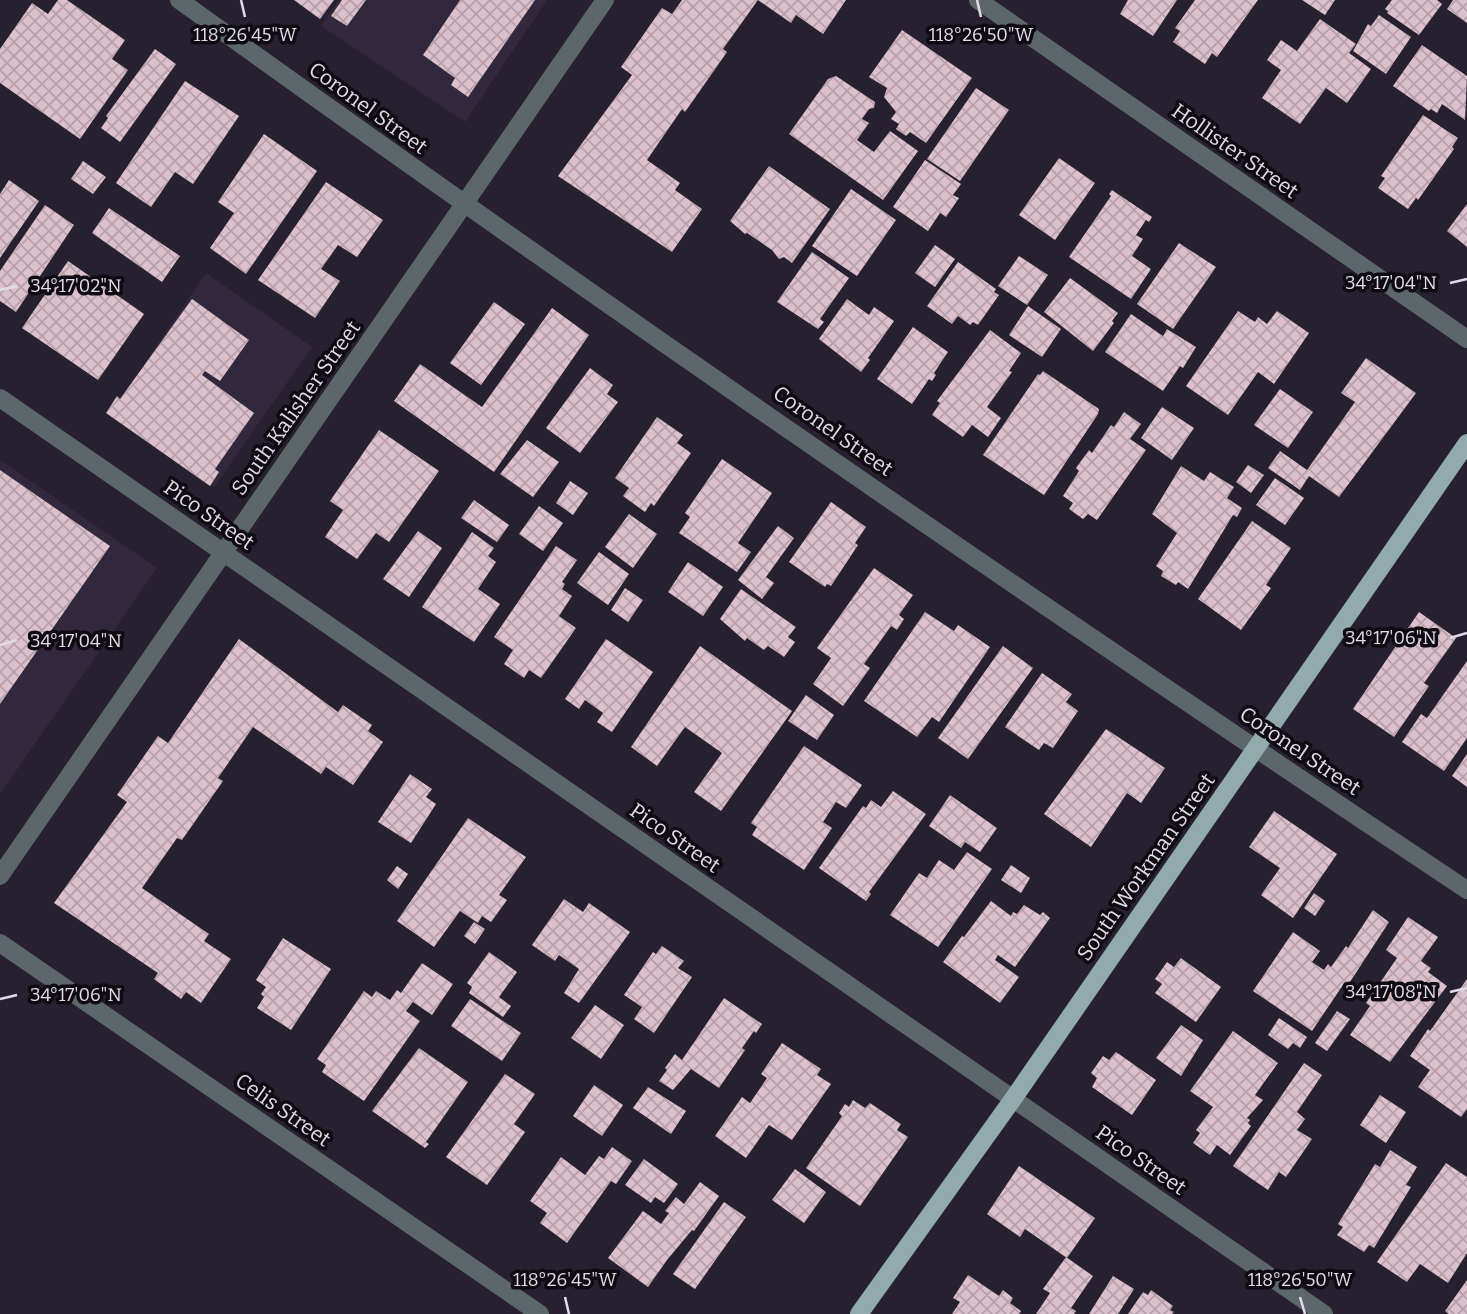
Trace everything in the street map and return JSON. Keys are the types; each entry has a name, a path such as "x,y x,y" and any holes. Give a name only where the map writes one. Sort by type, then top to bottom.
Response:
{"main road":[{"name":"South Workman Street","path":"859,1314 1013,1099 1467,443"}],"street":[{"name":"Coronel Street","path":"179,0 464,205 1256,749 1467,890"},
{"name":"South Kalisher Street","path":"0,876 605,0"},
{"name":"Hollister Street","path":"978,0 1467,339"},
{"name":"Pico Street","path":"0,398 1324,1314"},
{"name":"Celis Street","path":"0,943 540,1314"}],"shaded area":[{"path":"339,0 547,0 465,122 321,26"},
{"path":"206,273 312,347 214,487 110,414"},
{"path":"0,460 157,568 0,794"}],"building":[{"path":"58,0 67,0 125,40 112,59 128,70 80,139 0,83 0,49 32,3 48,14"},
{"path":"294,0 334,0 320,19"},
{"path":"342,0 366,0 347,26 331,16"},
{"path":"460,0 535,0 468,97 451,85 455,78 423,55"},
{"path":"682,0 758,0 723,49 727,52 685,112 682,109 647,160 680,183 675,190 702,209 672,252 558,176 632,75 621,67 662,8 672,14"},
{"path":"758,0 846,0 823,34 796,15 791,23"},
{"path":"1128,0 1177,0 1153,36 1120,14"},
{"path":"1195,0 1258,0 1217,57 1212,53 1205,64 1173,42 1180,31 1175,28"},
{"path":"1302,0 1335,0 1325,15"},
{"path":"1392,0 1437,0 1442,4 1419,35 1387,13 1385,9"},
{"path":"1453,0 1467,0 1467,23 1447,9"},
{"path":"1379,15 1411,37 1386,74 1353,51 1368,24 1371,26"},
{"path":"1320,19 1356,44 1349,53 1371,69 1347,103 1326,88 1300,124 1262,98 1281,70 1267,60 1281,40 1297,51"},
{"path":"902,30 972,78 926,143 910,132 906,136 896,129 899,124 891,119 896,112 884,97 887,88 869,77"},
{"path":"1422,45 1467,76 1465,120 1442,104 1437,113 1431,109 1429,111 1393,86"},
{"path":"155,49 176,64 120,142 101,128 108,118 106,116"},
{"path":"836,76 875,102 874,108 869,109 862,119 869,123 857,140 874,152 890,131 918,151 883,200 789,134 828,79"},
{"path":"185,81 239,116 193,184 175,172 151,207 116,183"},
{"path":"976,88 1009,110 960,181 927,159"},
{"path":"1423,115 1458,138 1452,147 1454,149 1418,200 1416,198 1408,209 1378,188 1385,178 1381,176"},
{"path":"264,134 317,171 246,274 210,248 234,213 218,202"},
{"path":"1059,158 1095,183 1055,240 1019,215"},
{"path":"925,160 961,184 953,195 959,198 946,217 940,213 928,231 893,207"},
{"path":"83,161 106,177 93,194 71,179"},
{"path":"769,166 830,209 792,263 784,257 779,259 772,250 745,234 730,221"},
{"path":"9,180 39,201 0,258 0,194"},
{"path":"326,182 383,220 357,257 338,245 321,269 340,281 315,318 258,280"},
{"path":"851,189 896,220 857,276 812,246"},
{"path":"1112,190 1152,217 1149,222 1146,220 1136,235 1143,239 1132,256 1151,269 1131,299 1069,257 1111,196 1109,194"},
{"path":"1467,204 1467,247 1447,231"},
{"path":"45,205 74,225 16,312 0,301 0,271"},
{"path":"109,208 180,256 162,282 92,233"},
{"path":"1179,243 1216,267 1173,329 1137,304"},
{"path":"935,245 955,259 935,287 915,273"},
{"path":"812,252 849,278 820,319 824,322 818,329 777,302"},
{"path":"1019,256 1048,275 1027,305 998,286"},
{"path":"68,261 144,314 98,380 22,328"},
{"path":"958,262 996,289 994,292 999,295 978,325 973,322 970,325 958,316 952,324 927,306"},
{"path":"1070,278 1118,313 1112,321 1114,323 1093,351 1044,312"},
{"path":"192,299 249,340 220,381 205,371 202,375 254,413 215,469 219,472 210,486 106,413 117,396 120,399"},
{"path":"847,299 869,315 874,307 894,321 861,372 819,339"},
{"path":"494,302 525,324 481,385 450,363"},
{"path":"1028,306 1061,329 1042,357 1009,335"},
{"path":"552,308 589,335 494,472 394,401 420,364 482,407"},
{"path":"1238,311 1255,322 1258,317 1267,324 1277,311 1309,333 1274,384 1258,372 1228,415 1186,386"},
{"path":"1131,314 1163,336 1167,329 1196,347 1183,368 1180,366 1163,391 1105,352"},
{"path":"913,327 948,352 934,373 936,375 932,381 929,379 912,404 877,379"},
{"path":"990,330 1021,353 1009,371 1012,372 987,407 1001,418 988,437 972,425 963,437 932,415 940,403 937,401"},
{"path":"1366,358 1416,393 1339,497 1309,476 1300,490 1268,468 1280,451 1307,470 1355,402 1341,393"},
{"path":"590,368 613,385 607,394 618,402 580,453 546,428"},
{"path":"1043,371 1099,409 1044,495 983,455 1038,374"},
{"path":"1280,389 1313,412 1288,448 1254,425"},
{"path":"1162,407 1194,428 1172,460 1141,438"},
{"path":"1124,412 1141,424 1130,439 1146,450 1097,520 1088,514 1083,519 1069,509 1073,503 1063,496 1079,471 1076,468 1089,450 1092,453 1111,425 1114,427"},
{"path":"657,417 683,435 677,443 691,453 654,506 651,503 645,512 623,496 629,488 615,478"},
{"path":"379,430 439,471 389,542 376,533 357,559 325,537 343,510 330,501"},
{"path":"527,440 559,462 533,497 500,474"},
{"path":"722,459 772,493 738,543 751,552 737,572 679,533 690,517 685,513"},
{"path":"1248,465 1264,475 1251,493 1236,482"},
{"path":"1181,466 1204,481 1210,472 1234,487 1227,498 1242,508 1237,517 1233,515 1188,589 1161,576 1163,571 1156,566 1177,533 1152,514"},
{"path":"0,470 110,546 0,704"},
{"path":"1275,478 1304,498 1285,525 1256,505"},
{"path":"570,481 588,493 573,515 556,503"},
{"path":"474,500 509,525 497,542 461,518"},
{"path":"831,502 866,527 855,543 858,545 831,586 827,584 825,587 789,562"},
{"path":"539,506 563,523 543,551 519,534"},
{"path":"629,514 657,534 633,568 605,547"},
{"path":"1252,521 1291,548 1266,585 1271,588 1241,630 1198,599"},
{"path":"778,526 794,538 766,577 774,583 762,599 738,580"},
{"path":"418,531 442,548 409,597 383,579"},
{"path":"472,532 494,548 488,556 496,562 478,589 500,604 474,642 422,607"},
{"path":"556,546 577,560 562,582 565,584 562,589 572,596 559,616 576,628 541,678 529,670 524,678 504,664 513,650 494,637"},
{"path":"599,552 629,574 608,605 577,583"},
{"path":"688,562 723,587 703,616 668,592"},
{"path":"874,568 913,595 899,615 904,619 897,630 891,626 864,664 870,668 843,706 813,684 831,658 817,648"},
{"path":"625,588 643,600 628,622 611,610"},
{"path":"741,589 796,627 788,637 795,642 784,657 768,646 764,650 747,638 745,641 720,619"},
{"path":"925,612 954,631 958,625 990,647 939,722 932,717 917,737 864,701"},
{"path":"1419,612 1456,638 1424,683 1429,686 1394,737 1353,709"},
{"path":"239,639 338,712 343,705 372,725 368,731 383,742 353,785 326,767 321,774 253,727 218,778 223,781 182,840 177,838 142,888 209,934 204,941 231,959 201,1003 186,992 181,999 154,979 158,973 54,903 127,802 117,795 158,736 168,743"},
{"path":"606,639 653,672 612,732 597,722 603,713 585,700 579,709 565,699"},
{"path":"700,646 792,711 721,811 694,792 722,753 685,727 657,766 631,747"},
{"path":"1003,646 1033,668 968,759 938,738"},
{"path":"1467,661 1467,738 1444,771 1402,742 1421,714 1427,718"},
{"path":"1042,673 1072,694 1066,702 1078,711 1053,748 1044,743 1039,750 1005,727"},
{"path":"806,695 834,715 817,740 788,721"},
{"path":"1106,729 1165,768 1141,803 1127,793 1091,847 1044,814"},
{"path":"804,746 862,785 846,808 836,802 823,822 832,828 804,870 752,835 757,827 751,823"},
{"path":"1467,754 1467,787 1452,776"},
{"path":"410,774 432,789 426,797 436,804 411,843 378,822"},
{"path":"893,791 926,814 869,892 871,894 866,901 819,868 863,806 866,808 871,800 881,807"},
{"path":"950,795 997,828 980,852 965,842 961,848 929,826"},
{"path":"1274,811 1337,854 1293,918 1261,895 1280,868 1249,847"},
{"path":"468,818 526,857 499,895 507,900 491,922 482,916 478,923 460,911 434,947 397,921"},
{"path":"967,852 992,869 938,947 890,915 919,873 927,878 939,860 954,870"},
{"path":"1011,865 1030,878 1021,893 1001,880"},
{"path":"397,866 408,874 398,889 387,880"},
{"path":"1314,893 1325,901 1315,916 1304,908"},
{"path":"564,899 583,912 589,903 630,932 579,1003 564,993 579,969 559,955 555,961 532,945"},
{"path":"991,901 1011,916 1013,912 1017,914 1024,905 1040,915 1043,912 1050,918 1015,967 998,955 995,960 1019,977 1000,1003 943,962"},
{"path":"1373,910 1389,922 1348,985 1345,982 1312,1031 1253,991 1293,932 1320,951 1312,962 1324,970 1328,964 1331,967 1346,946 1348,948"},
{"path":"1408,917 1438,937 1421,961 1431,968 1428,972 1447,986 1390,1062 1350,1035 1370,1006 1366,1003 1397,958 1386,950"},
{"path":"474,922 485,929 475,944 464,936"},
{"path":"283,938 331,969 291,1030 257,1008 264,997 261,994 266,987 256,980"},
{"path":"662,946 684,961 678,968 692,977 654,1033 634,1019 642,1007 624,995 653,952 656,954"},
{"path":"489,952 517,972 499,997 511,1006 503,1017 469,993 472,987 467,983"},
{"path":"1181,958 1221,987 1196,1022 1155,993 1162,984 1155,979 1167,962 1174,967"},
{"path":"422,963 453,984 432,1015 413,1002 406,1011 420,1021 364,1101 322,1072 326,1065 317,1059 364,991 372,997 376,991 390,1000 397,990 401,993"},
{"path":"1467,979 1467,1109 1461,1117 1418,1087 1430,1070 1410,1056"},
{"path":"724,998 762,1024 742,1048 745,1050 719,1088 691,1069 673,1090 659,1081 675,1054 682,1060"},
{"path":"470,999 521,1033 502,1061 451,1026"},
{"path":"595,1005 624,1025 601,1059 571,1038"},
{"path":"1337,1011 1350,1019 1327,1051 1315,1043"},
{"path":"1279,1018 1307,1037 1300,1048 1293,1043 1288,1049 1268,1035"},
{"path":"1181,1025 1203,1040 1181,1076 1156,1058"},
{"path":"1233,1031 1278,1063 1255,1095 1263,1100 1247,1118 1251,1126 1230,1155 1217,1145 1210,1155 1193,1143 1200,1133 1196,1130 1213,1107 1190,1091"},
{"path":"782,1043 821,1069 817,1075 831,1084 792,1140 769,1125 746,1158 715,1136 742,1097 750,1103 767,1078 761,1074"},
{"path":"419,1048 468,1082 426,1142 429,1144 425,1148 372,1111"},
{"path":"1116,1052 1156,1080 1132,1115 1092,1087 1097,1078 1091,1073 1103,1056 1109,1060"},
{"path":"1304,1063 1322,1075 1297,1112 1305,1119 1297,1130 1312,1139 1286,1177 1279,1172 1268,1190 1233,1166"},
{"path":"505,1074 535,1094 514,1124 525,1132 487,1185 446,1157"},
{"path":"594,1085 623,1105 602,1136 573,1116"},
{"path":"648,1087 686,1111 671,1134 633,1108"},
{"path":"1380,1095 1406,1112 1386,1143 1360,1125"},
{"path":"853,1100 865,1108 870,1103 901,1124 897,1130 908,1137 860,1206 806,1168 842,1116 839,1113 845,1104 849,1107"},
{"path":"612,1147 632,1161 616,1184 611,1181 567,1243 540,1223 547,1213 530,1201 561,1157 585,1175 599,1156 604,1159"},
{"path":"1390,1150 1417,1167 1406,1185 1411,1187 1374,1248 1369,1245 1364,1252 1337,1235 1343,1227 1338,1224 1375,1164 1380,1167"},
{"path":"644,1159 678,1184 664,1203 655,1197 651,1203 625,1185"},
{"path":"1446,1163 1467,1177 1467,1253 1448,1283 1420,1264 1407,1282 1377,1262"},
{"path":"1019,1166 1095,1218 1067,1258 1025,1229 1020,1237 987,1214"},
{"path":"795,1169 826,1192 804,1223 772,1200"},
{"path":"700,1182 719,1196 648,1287 608,1258 643,1211 661,1224 669,1213 665,1211 676,1197 684,1204"},
{"path":"724,1202 746,1217 695,1289 673,1274"},
{"path":"1066,1257 1093,1276 1071,1308 1076,1311 1074,1314 1036,1314 1050,1293 1043,1289"},
{"path":"968,1275 999,1296 1003,1290 1013,1298 1010,1303 1021,1311 1019,1314 952,1314 960,1302 953,1298"},
{"path":"1113,1276 1134,1289 1118,1314 1089,1314"},
{"path":"1467,1280 1467,1314 1449,1314 1445,1311"},
{"path":"1151,1290 1173,1306 1170,1310 1174,1312 1128,1314 1143,1292 1148,1295"}]}
